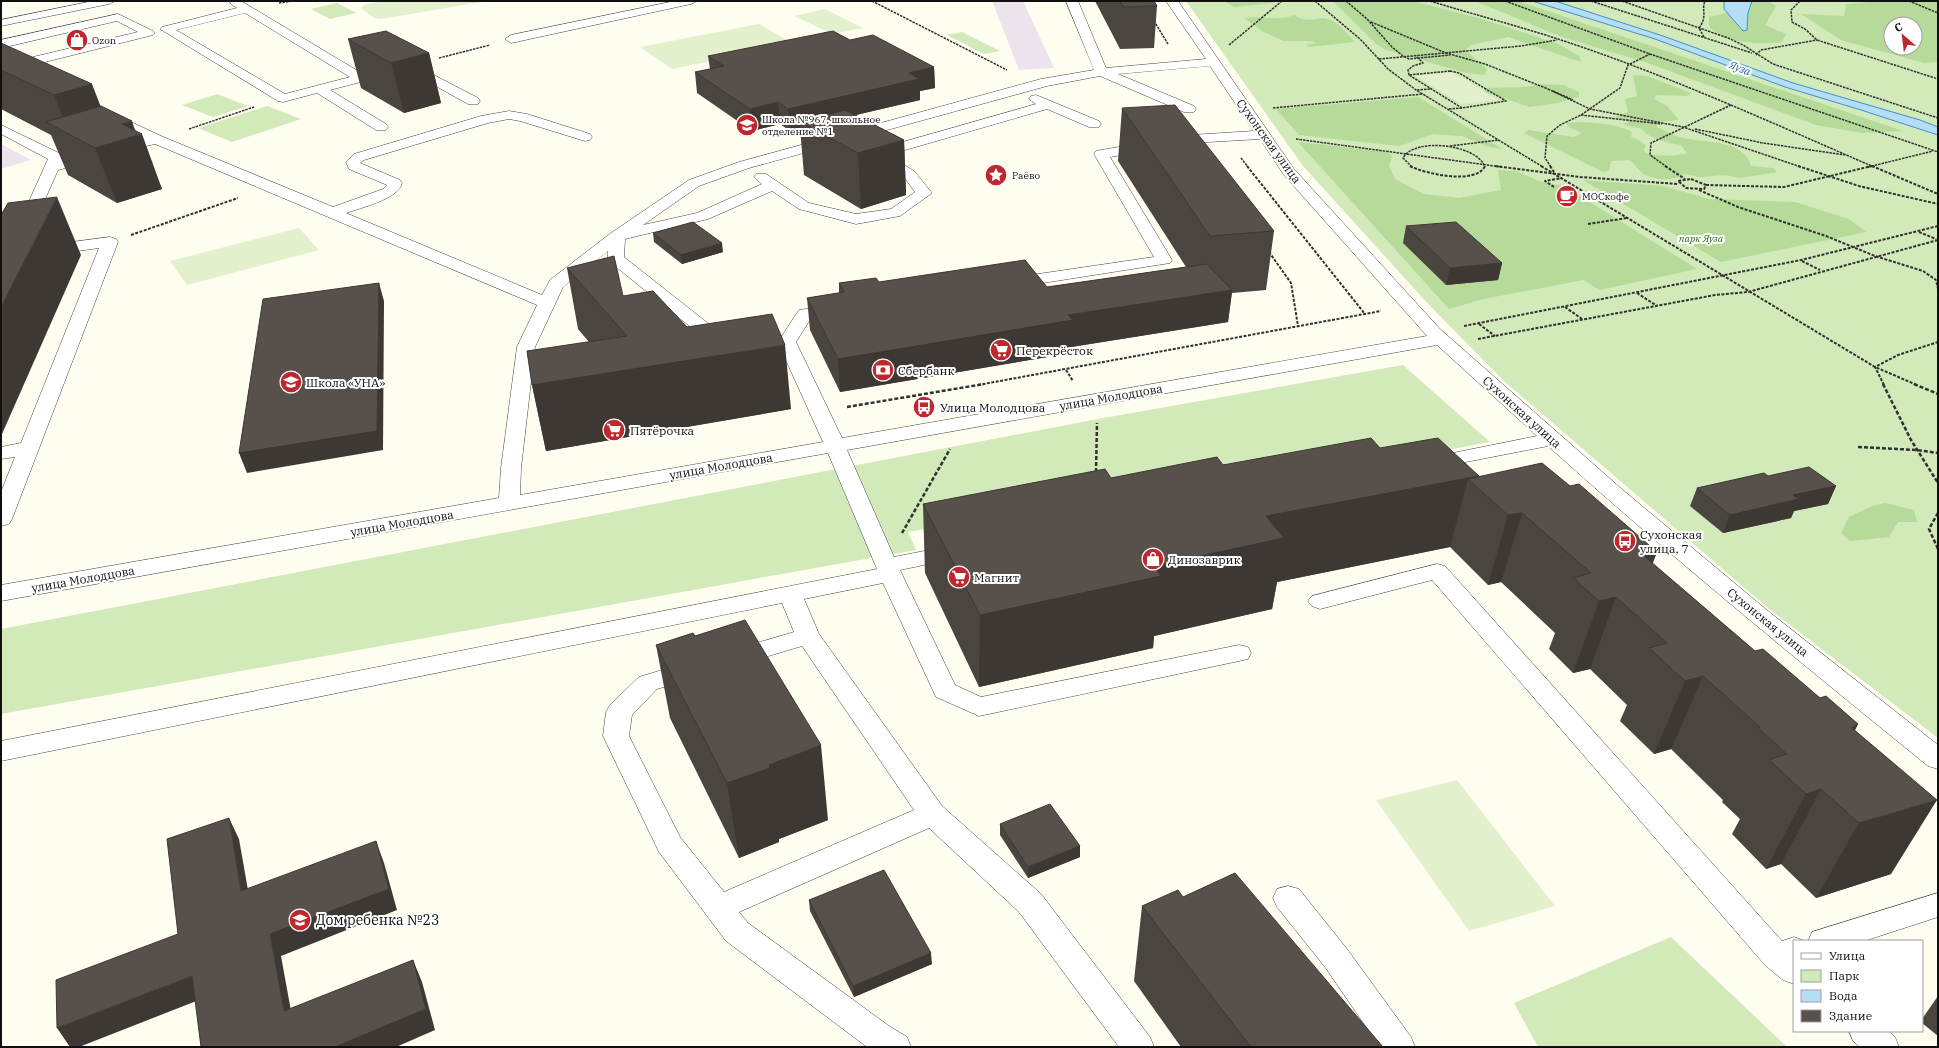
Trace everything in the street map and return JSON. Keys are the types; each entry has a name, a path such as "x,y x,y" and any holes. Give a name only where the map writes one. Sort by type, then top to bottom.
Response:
{"street":[{"path":"1,23 109,1"},
{"path":"234,1 361,78"},
{"path":"511,39 691,1"},
{"path":"1072,1 1101,72 1189,109"},
{"name":"Сухонская улица","path":"1172,1 1212,62 1289,172 1441,339 1616,496 1760,617 1938,759"},
{"path":"247,9 166,29 283,98 410,66 473,101"},
{"path":"11,10 38,15 65,29"},
{"path":"1,44 118,17 149,33 37,60"},
{"path":"510,504 511,468 526,347 556,284 617,236 694,183 744,165 1036,85 1101,72 1212,62"},
{"path":"319,89 382,127"},
{"path":"1016,90 1094,124"},
{"path":"878,154 1049,104"},
{"path":"100,112 156,139 546,303"},
{"path":"332,213 388,192 394,187 395,183 354,166 353,162 359,157 486,119 510,115 522,117 585,137"},
{"path":"1,129 56,158 19,240"},
{"path":"993,286 1164,260 1101,154 1179,140 1205,137 1264,136"},
{"path":"744,165 804,206 856,219 895,213 924,192 909,174 878,154 843,138"},
{"path":"126,147 156,139"},
{"path":"52,167 104,153"},
{"path":"617,236 702,216 773,185"},
{"path":"617,236 616,259 714,337 787,342"},
{"path":"1,519 110,242 35,252"},
{"path":"787,342 805,314 852,307"},
{"name":"улица Молодцова","path":"1,593 1441,339"},
{"path":"787,342 820,412 888,569 945,691 979,707 1239,653"},
{"path":"1412,466 1552,439"},
{"path":"1,452 29,448"},
{"path":"1,751 790,594 977,548"},
{"path":"1320,601 1437,571 1788,959"},
{"path":"790,594 808,636 865,720 932,814 1030,903 1138,1047"},
{"path":"808,636 648,683 619,712 616,736 666,838 737,932 877,1036 895,1047"},
{"path":"718,908 932,814"},
{"path":"1288,898 1336,958 1399,1047"},
{"path":"1826,940 1938,905"},
{"path":"1866,1032 1883,1047"}],"path":[{"path":"872,1 1036,85"},
{"path":"1225,48 1282,1"},
{"path":"1315,1 1360,39 1388,69 1416,90 1748,292 1875,367 1938,394"},
{"path":"1346,1 1371,22 1391,47 1404,57 1409,59 1453,55"},
{"path":"1430,1 1558,39 1628,65 1731,105 1938,194"},
{"path":"1505,1 1650,54 1938,152"},
{"path":"1591,1 1756,55"},
{"path":"1622,1 1700,28 1743,45 1756,55 1773,64 1938,118"},
{"path":"1700,28 1704,21 1705,14 1703,6 1705,1"},
{"path":"1800,1 1791,10 1792,22 1805,29 1817,40 1938,79"},
{"path":"1909,1 1938,13"},
{"path":"1371,22 1446,53 1485,64 1548,89 1590,109 1763,143 1849,156"},
{"path":"1700,28 1704,38"},
{"path":"410,66 511,39"},
{"path":"1378,59 1521,46 1558,39"},
{"path":"1756,55 1761,50 1817,40"},
{"path":"1554,173 1545,158 1547,136 1560,125 1581,115 1620,88 1628,65 1650,54"},
{"path":"1409,75 1408,70 1413,66 1423,64 1416,56"},
{"path":"1409,75 1454,72 1506,101 1448,109"},
{"path":"1409,75 1462,108"},
{"path":"1416,90 1431,88"},
{"path":"1266,108 1424,94"},
{"path":"156,139 283,98"},
{"path":"1731,105 1651,143 1650,155 1685,179 1698,181 1706,185 1784,188 1933,151"},
{"path":"1581,115 1683,127 1893,196 1938,204"},
{"path":"1264,136 1620,181 1678,184 1686,188 1699,190 1738,207 1856,247 1875,256 1923,272 1936,280 1938,289"},
{"path":"1446,146 1471,152 1480,157 1485,167 1480,172 1472,175 1447,177 1434,175 1412,168 1403,158 1405,153 1420,146 1446,146 1499,140"},
{"path":"1237,153 1365,314"},
{"path":"1554,187 1546,181 1562,178"},
{"path":"1678,184 1680,180 1685,179"},
{"path":"1699,190 1704,189 1706,185"},
{"path":"110,242 270,187"},
{"path":"1588,224 1627,218"},
{"path":"1441,339 1479,324 1801,260 1938,226"},
{"path":"1918,231 1937,240"},
{"path":"1441,339 1495,336 1715,295 1748,292 1821,270 1937,240"},
{"path":"1268,251 1291,284 1298,326"},
{"path":"1801,260 1821,270"},
{"path":"1637,293 1657,306"},
{"path":"1565,307 1582,320"},
{"path":"820,412 1066,370 1384,311"},
{"path":"1479,324 1495,336"},
{"path":"1875,367 1898,355 1938,342"},
{"path":"1875,367 1917,450 1938,483"},
{"path":"1096,474 1098,419"},
{"path":"1858,447 1917,450 1938,453"},
{"path":"900,535 951,448"},
{"path":"1938,513 1929,529 1938,549"}],"shaded area":[{"path":"992,1 1023,1 1054,68 1019,70"},
{"path":"1,144 31,160 1,169"}],"green space":[{"path":"383,1 487,1 381,19 374,18 361,8 364,5"},
{"name":"парк Яуза","path":"1186,1 1938,1 1938,738 1768,608 1505,382 1430,306 1303,166"},
{"path":"1224,1 1272,1 1275,3 1234,7"},
{"path":"1333,1 1412,1 1482,19 1558,44 1579,56 1581,62 1508,37 1471,45 1465,50 1487,69 1485,75 1466,73 1386,50 1376,44"},
{"path":"1475,1 1518,1 1903,131 1863,133 1816,125 1645,62 1562,37"},
{"path":"1739,1 1768,1 1776,6 1765,25 1786,34 1782,42 1753,43 1733,40 1724,37 1709,26 1709,17 1737,10"},
{"path":"1884,1 1938,1 1938,62 1924,63 1899,56 1923,56 1923,16 1883,16 1883,52 1841,40 1801,14 1844,16 1846,4"},
{"path":"337,3 356,13 330,19 311,9"},
{"path":"825,9 863,28 832,34 794,16"},
{"path":"1294,15 1305,20 1321,18 1331,20 1341,27 1355,42 1309,47 1306,45 1316,43 1312,41 1283,41 1262,31 1244,18 1282,18"},
{"path":"759,24 794,44 672,69 640,47"},
{"path":"962,32 1000,51 984,54 947,35"},
{"path":"1453,72 1498,100 1462,104 1416,76"},
{"path":"1633,75 1647,76 1691,93 1687,96 1656,95 1654,99 1667,106 1679,120 1657,122 1657,127 1683,138 1732,147 1741,151 1747,157 1751,166 1773,168 1777,172 1741,178 1724,175 1700,177 1685,174 1676,178 1659,179 1644,174 1630,160 1611,161 1609,171 1603,172 1524,133 1528,130 1574,137 1582,133 1570,128 1566,123 1600,123 1632,132 1631,137 1639,140 1646,146 1644,149 1645,153 1666,156 1687,153 1681,145 1654,138 1642,129 1624,125 1628,121 1615,117 1628,112 1625,99 1637,96"},
{"path":"1540,84 1563,85 1579,92 1579,97 1557,103 1529,107 1485,92 1485,88 1526,87"},
{"path":"217,94 248,106 213,117 182,105"},
{"path":"1418,97 1502,149 1489,147 1462,136 1432,134 1400,146 1299,135 1276,109"},
{"path":"267,106 301,119 232,142 198,128"},
{"path":"1298,142 1387,152 1392,156 1389,166 1395,179 1424,194 1459,198 1501,190 1498,170 1517,171 1538,181 1564,186 1697,269 1599,290 1584,280 1483,299 1449,309"},
{"path":"1583,180 1663,186 1709,199 1795,202 1849,219 1866,232 1721,262"},
{"path":"299,228 319,250 187,285 170,261"},
{"path":"1403,365 1490,442 1261,485 1095,498 908,532 916,550 1,714 1,629 1098,419"},
{"path":"1885,503 1914,510 1917,522 1898,522 1889,537 1850,541 1841,533 1849,517 1872,506"},
{"path":"1457,780 1555,906 1469,931 1376,800"},
{"path":"1671,937 1787,1047 1538,1047 1514,1003"}],"water":[{"name":"Яуза","path":"1532,1 1555,1 1663,36 1793,83 1920,120 1938,127 1938,135 1785,87 1655,39"},
{"path":"1724,1 1752,1 1748,13 1747,30 1743,31 1724,9"}],"building":[{"path":"1120,1 1154,1 1157,6 1123,7"},
{"path":"386,31 429,53 391,63 348,39"},
{"path":"833,31 850,40 873,35 934,67 909,73 919,79 788,109 778,102 750,109 695,72 724,66 708,56"},
{"path":"1,43 92,84 54,95 1,70"},
{"path":"1175,105 1274,231 1210,236 1122,108"},
{"path":"101,106 132,121 122,124 142,134 95,148 46,122"},
{"path":"845,110 904,140 858,153 800,122"},
{"path":"57,197 1,307 1,215 8,203"},
{"path":"693,222 722,243 681,255 653,233"},
{"path":"1456,222 1502,263 1450,268 1406,226"},
{"path":"614,256 623,296 653,291 687,327 772,314 785,345 532,385 527,351 627,336 567,268"},
{"path":"1025,260 1047,287 1207,264 1232,290 1068,315 1073,320 838,359 807,298 844,292 839,283 876,278 879,282"},
{"path":"379,283 377,431 239,453 263,299"},
{"path":"1371,438 1380,448 1438,438 1479,476 1266,516 1284,538 1154,566 1161,576 980,615 923,504 1105,469 1111,478 1217,457 1223,465"},
{"path":"1542,463 1570,486 1579,484 1657,552 1643,555 1755,651 1763,649 1820,698 1826,696 1858,724 1852,728 1937,800 1859,823 1821,789 1806,794 1769,760 1787,754 1758,728 1760,727 1703,676 1685,681 1649,648 1667,643 1616,597 1599,601 1573,578 1591,573 1522,513 1508,515 1468,479"},
{"path":"1809,467 1836,486 1793,495 1799,499 1730,515 1697,488 1764,473 1768,476"},
{"path":"745,620 821,745 769,765 770,768 727,783 656,645 693,633 695,636"},
{"path":"1050,804 1080,846 1028,867 1000,824"},
{"path":"229,818 241,891 376,841 389,889 270,934 284,1011 413,960 426,1009 335,1047 201,1047 192,976 57,1028 56,980 178,934 167,839"},
{"path":"884,870 931,953 853,986 809,900"},
{"path":"1235,873 1383,1047 1251,1047 1142,906 1178,890 1183,897"}],"place":[{"name":"Ozon","path":"77,40"},
{"name":"Школа №967, школьное отделение №1","path":"747,125"},
{"name":"Раёво","path":"996,175"},
{"name":"МОСкофе","path":"1567,196"},
{"name":"Перекрёсток","path":"1001,350"},
{"name":"Сбербанк","path":"883,370"},
{"name":"Школа «УНА»","path":"291,382"},
{"name":"Улица Молодцова","path":"924,407"},
{"name":"Пятёрочка","path":"614,430"},
{"name":"Сухонская улица, 7","path":"1625,541"},
{"name":"Динозаврик","path":"1153,559"},
{"name":"Магнит","path":"959,577"},
{"name":"Дом ребенка №23","path":"300,920"}]}
